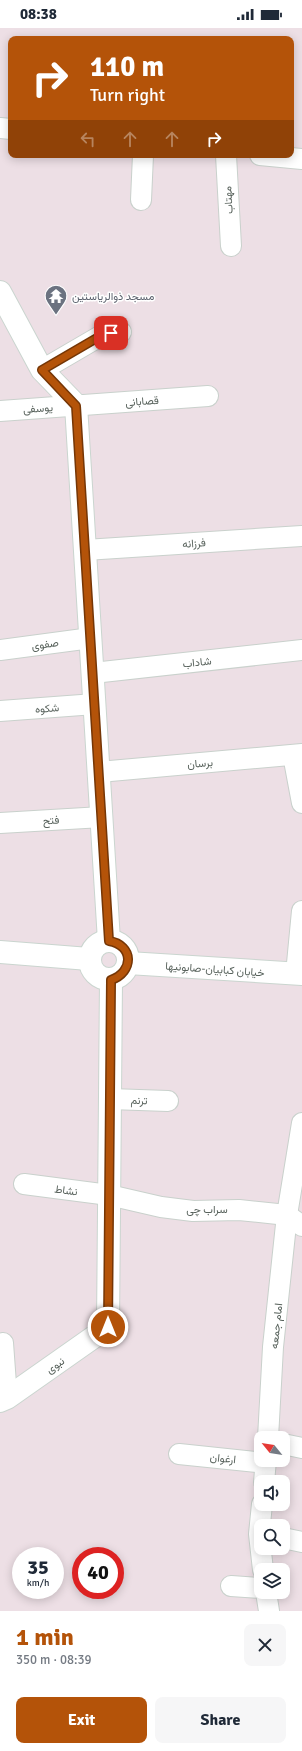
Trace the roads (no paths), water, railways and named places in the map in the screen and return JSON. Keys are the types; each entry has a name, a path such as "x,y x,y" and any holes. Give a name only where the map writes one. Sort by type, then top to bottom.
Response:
{"street":[{"path":"141,200 143,158"},
{"name":"مهتاب","path":"226,158 231,246"},
{"path":"292,158 302,159"},
{"path":"0,292 42,370 76,406 109,941"},
{"path":"42,370 102,335 121,332"},
{"name":"قصابانی","path":"76,406 208,396"},
{"name":"یوسفی","path":"0,411 76,406"},
{"name":"فرزانه","path":"86,550 302,536"},
{"name":"صفوی","path":"0,650 91,638"},
{"name":"شاداب","path":"93,673 302,650"},
{"name":"شکوه","path":"0,711 95,704"},
{"path":"298,754 302,803"},
{"name":"برسان","path":"99,772 298,754"},
{"name":"فتح","path":"0,823 102,817"},
{"path":"299,974 302,911"},
{"path":"109,941 115,942 122,946 127,954 128,963 122,974 111,980 98,976 93,972 89,959 92,950 98,944 109,941"},
{"path":"0,952 89,959"},
{"name":"خیابان کبابیان-صابونیها","path":"128,963 299,974"},
{"path":"109,1195 111,980"},
{"name":"ترنم","path":"110,1099 168,1101"},
{"name":"امام جمعه","path":"268,1431 273,1347 295,1220 302,1123"},
{"name":"نشاط","path":"24,1184 109,1195"},
{"name":"سراب چی","path":"109,1195 161,1207 193,1211 239,1210 295,1220"},
{"name":"نبوی","path":"3,1400 108,1327 109,1195"},
{"path":"3,1343 3,1400"},
{"path":"290,1445 302,1448"},
{"name":"ارغوان","path":"179,1454 266,1468"},
{"path":"290,1539 302,1542"},
{"path":"231,1586 254,1588"},
{"path":"267,1599 269,1611"}],"place":[{"name":"مسجد ذوالریاستین","path":"56,316"}]}
